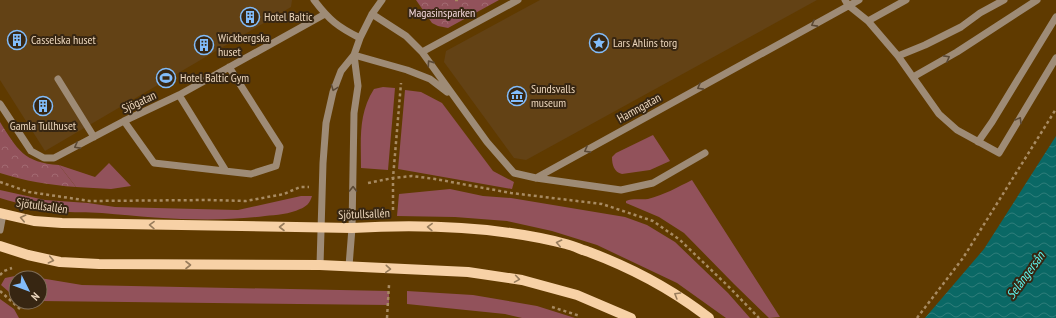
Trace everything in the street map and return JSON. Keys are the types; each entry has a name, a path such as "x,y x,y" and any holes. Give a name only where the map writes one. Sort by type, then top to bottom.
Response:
{"main road":[{"name":"Sjötullsallén","path":"2,213 34,221 62,223 352,228 393,226 464,228 515,234 567,244 609,260 654,281 688,302 709,318"},
{"path":"0,246 28,255 60,262 149,265 320,265 468,272 522,280 577,295 631,318"}],"street":[{"path":"314,0 325,14 342,29 360,38"},
{"path":"320,265 323,163 326,123 332,92 341,71 354,55 360,38 372,14 382,0"},
{"path":"422,52 518,0"},
{"name":"Hamngatan","path":"536,178 847,3 859,0"},
{"path":"868,21 906,0"},
{"path":"898,56 925,45 961,27 980,13 1004,0"},
{"path":"913,77 957,52 1037,0"},
{"path":"847,3 868,21 898,56 939,114 957,130 999,153 1056,58"},
{"name":"Sjögatan","path":"0,104 31,151 44,158 54,158 124,121 179,95 325,14"},
{"path":"372,14 406,36 422,52 486,142 514,173 536,178 621,190 653,183 705,153"},
{"path":"978,142 992,122 1056,17"},
{"path":"354,55 407,70 430,80 452,95"},
{"path":"349,266 352,228 354,113 358,86 354,55"},
{"path":"124,121 154,163 251,174 276,166 280,147 229,67"},
{"path":"58,79 94,138"},
{"path":"179,95 226,171"},
{"path":"0,230 2,213"}],"path":[{"path":"454,0 459,0"},
{"path":"393,178 400,86 407,70"},
{"path":"917,318 963,258 1056,109"},
{"path":"353,186 393,178 412,176 511,193 602,204 653,221 680,240 730,288 758,318"},
{"path":"0,182 29,192 90,201 246,201 284,194 300,187 323,187"},
{"path":"387,318 389,283 396,284"},
{"path":"0,291 8,298"},
{"path":"545,305 586,318"}],"shaded area":[{"path":"0,0 292,0 291,7 45,151 0,80"},
{"path":"540,0 817,0 526,160 514,158 444,62 446,51"}],"green space":[{"name":"Magasinsparken","path":"416,0 499,0 448,28 432,23"},
{"path":"383,87 395,88 388,170 361,168 361,137 365,108 374,89"},
{"path":"405,90 421,92 442,103 493,171 514,182 512,189 398,169"},
{"path":"0,122 11,140 23,153 29,158 37,161 59,165 76,187 37,182 0,173"},
{"path":"653,135 670,161 650,170 622,174 615,170 612,157 616,153"},
{"path":"109,163 131,186 111,189 76,187 59,165 95,177"},
{"path":"692,180 780,317 769,318 684,233 659,217 626,203 626,201 629,200 648,199 660,195"},
{"path":"450,189 483,196 511,198 625,217 647,225 675,242 728,293 750,318 726,318 677,283 597,245 552,231 507,221 455,217 397,216 399,194"},
{"path":"0,190 45,200 88,203 115,207 238,210 301,196 312,196 309,203 304,207 296,211 278,215 245,218 204,219 163,218 52,210 0,198"},
{"path":"8,277 8,291 1,285 5,278"},
{"path":"48,279 82,285 389,291 389,305 48,301"},
{"path":"407,291 473,295 537,306 575,318 522,318 505,314 407,304"},
{"path":"0,299 8,305 8,310 15,310 19,318 0,318"}],"water":[{"name":"Selångersån","path":"1056,136 1056,318 925,318 984,249"}],"place":[{"name":"Hotel Baltic","path":"250,17"},
{"name":"Casselska huset","path":"17,40"},
{"name":"Lars Ahlins torg","path":"599,43"},
{"name":"Wickbergska huset","path":"204,45"},
{"name":"Hotel Baltic Gym","path":"166,78"},
{"name":"Sundsvalls museum","path":"517,96"},
{"name":"Gamla Tullhuset","path":"43,106"}]}
